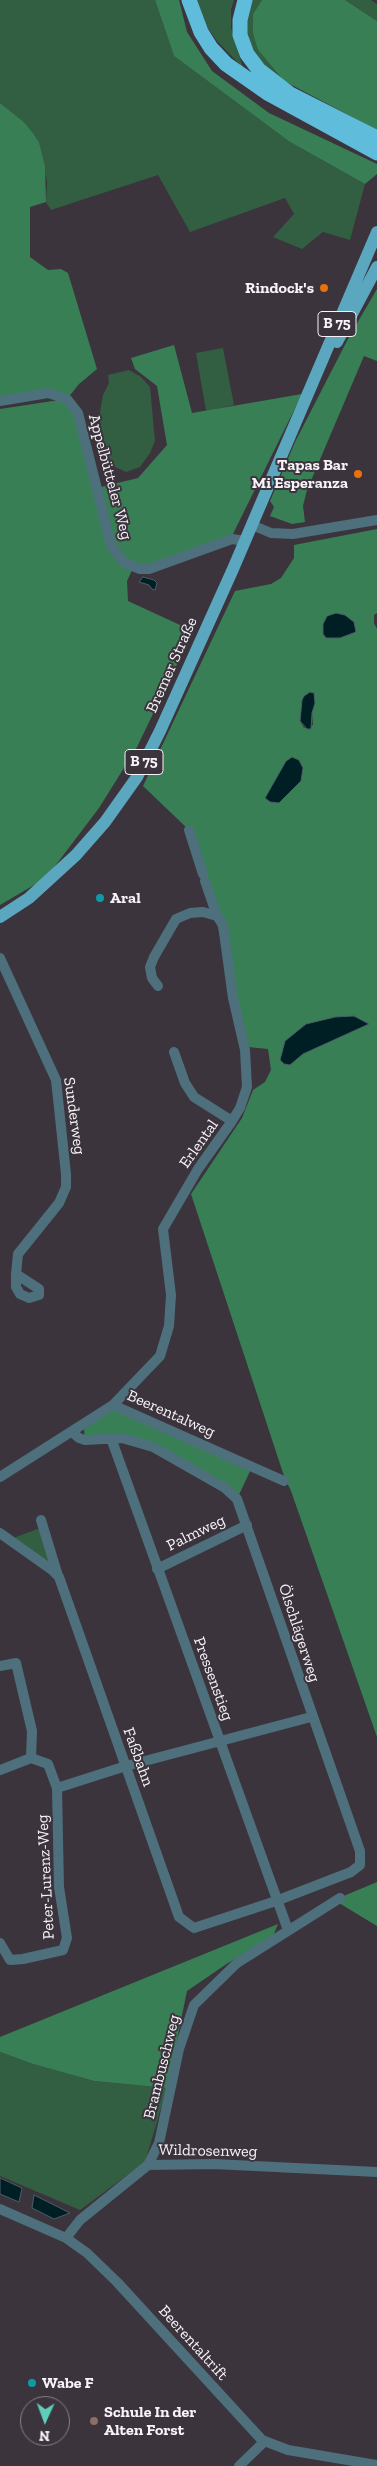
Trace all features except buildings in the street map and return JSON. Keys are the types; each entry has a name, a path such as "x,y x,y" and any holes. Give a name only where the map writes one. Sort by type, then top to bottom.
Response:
{"highway":[{"path":"190,0 201,32 211,48 226,64 269,94 377,153"},
{"path":"244,0 240,20 240,35 248,54 259,70 290,94 375,137"}],"main road":[{"name":"Bremer Straße","path":"0,917 29,898 76,855 105,822 137,776 160,731 245,541 377,232"},
{"name":"Bremer Straße","path":"312,383 377,267"}],"street":[{"name":"Appelbütteler Weg","path":"0,401 48,393 67,399 78,413 110,541 114,550 125,563 140,569 149,569 232,539 245,541"},
{"path":"252,525 271,532 292,534 377,520"},
{"name":"Erlental","path":"113,1404 160,1356 169,1326 171,1295 163,1230 198,1170 240,1108 248,1087 245,1050 233,998 223,925 216,916 189,830"},
{"path":"158,986 152,978 150,967 176,919 190,913 202,912 216,916"},
{"name":"Sunderweg","path":"0,958 56,1080 66,1174 66,1187 58,1203 18,1254 16,1274"},
{"path":"174,1052 185,1083 194,1097 232,1121"},
{"name":"Beerentalweg","path":"0,1477 113,1404 284,1481"},
{"name":"Ölschlägerweg","path":"72,1432 85,1440 111,1438 135,1440 153,1447 225,1488 237,1499 311,1717 360,1851 360,1865 351,1872 276,1901"},
{"name":"Pressenstieg","path":"111,1438 288,1930"},
{"name":"Faßbahn","path":"41,1520 59,1577 179,1917 194,1928 276,1901"},
{"name":"Palmweg","path":"157,1569 247,1525"},
{"path":"0,1533 59,1577"},
{"path":"0,1666 16,1663 32,1732 31,1758"},
{"path":"0,1770 31,1758 48,1764 57,1788 126,1766 311,1717"},
{"name":"Peter-Lurenz-Weg","path":"0,1943 10,1960 63,1950 66,1938 59,1887 57,1788"},
{"name":"Brambuschweg","path":"148,2165 159,2143 179,2049 194,2005 237,1963 340,1898"},
{"name":"Wildrosenweg","path":"66,2238 80,2220 148,2165 214,2164 377,2172"},
{"name":"Beerentaltrift","path":"0,2209 66,2238 87,2253 117,2282 247,2425 265,2441 288,2450 377,2465"},
{"path":"239,2466 265,2441"}],"green space":[{"path":"0,0 155,0 174,56 290,142 365,184 350,240 323,232 302,249 273,237 294,214 285,198 190,232 158,175 51,210 46,202 47,182 39,142 24,122 0,103"},
{"path":"155,0 179,0 187,32 212,71 269,113 377,164 377,174 365,184 290,142 174,56"},
{"path":"196,0 234,0 231,10 231,28 243,68 216,40 202,20"},
{"path":"250,0 262,0 253,14 258,50 284,81 258,62 245,33"},
{"path":"262,0 345,0 377,21 377,130 284,81 258,50 253,33 253,14"},
{"path":"345,0 371,0 377,4 377,21"},
{"path":"0,103 24,122 32,132 39,142 45,167 46,202 30,207 30,257 48,270 61,269 68,273 97,369 79,384 67,399 78,413 97,488 138,478 167,445 157,386 135,369 131,358 174,345 192,413 302,394 229,542 160,566 133,568 127,581 128,601 193,631 137,747 99,808 46,878 0,905 0,409 66,399 48,393 0,401"},
{"path":"377,289 377,361 364,356 307,490 303,506 305,522 292,524 270,516 274,507 270,501 295,442 349,337"},
{"path":"223,348 234,405 206,411 196,353"},
{"path":"129,370 141,377 150,387 155,441 150,453 140,467 126,472 113,466 107,454 101,432 100,412 103,395 109,383 108,375"},
{"path":"377,529 377,613 374,615 374,623 377,629 377,1737 291,1491 284,1476 191,1194 242,1118 253,1090 265,1082 271,1070 268,1049 248,1047 213,907 189,830 143,786 235,591 271,584 281,578 294,558 294,545","holes":["314,708 312,713 313,725 304,728 300,721","354,1016 368,1024 302,1054 335,1017"]},
{"path":"113,1405 252,1467 237,1499 135,1440 85,1440 84,1429"},
{"path":"43,1527 53,1560 41,1563 8,1540"},
{"path":"377,1882 377,1926 334,1900"},
{"path":"278,1924 273,1936 187,1991 167,2088 94,2081 33,2064 0,2052 0,2037"},
{"path":"0,2052 33,2064 94,2081 167,2088 145,2162 80,2210 0,2176"}],"water":[{"path":"143,577 154,580 157,583 155,590 149,585 139,582"},
{"path":"336,613 345,615 354,622 356,632 340,638 326,638 323,634 323,624 327,616"},
{"path":"310,692 314,693 315,703 311,729 307,729 300,721 302,700"},
{"path":"292,757 299,760 303,768 301,781 279,803 270,802 265,798 286,761"},
{"path":"354,1016 369,1024 303,1054 290,1065 284,1064 280,1060 285,1041 306,1024 335,1017"},
{"path":"0,2178 22,2188 19,2202 0,2194"},
{"path":"34,2195 70,2213 54,2219 32,2208"}],"place":[{"name":"Rindock's","path":"324,288"},
{"name":"Tapas Bar Mi Esperanza","path":"358,474"},
{"name":"Aral","path":"100,898"},
{"name":"Wabe F","path":"32,2383"},
{"name":"Schule In der Alten Forst","path":"94,2421"}]}
